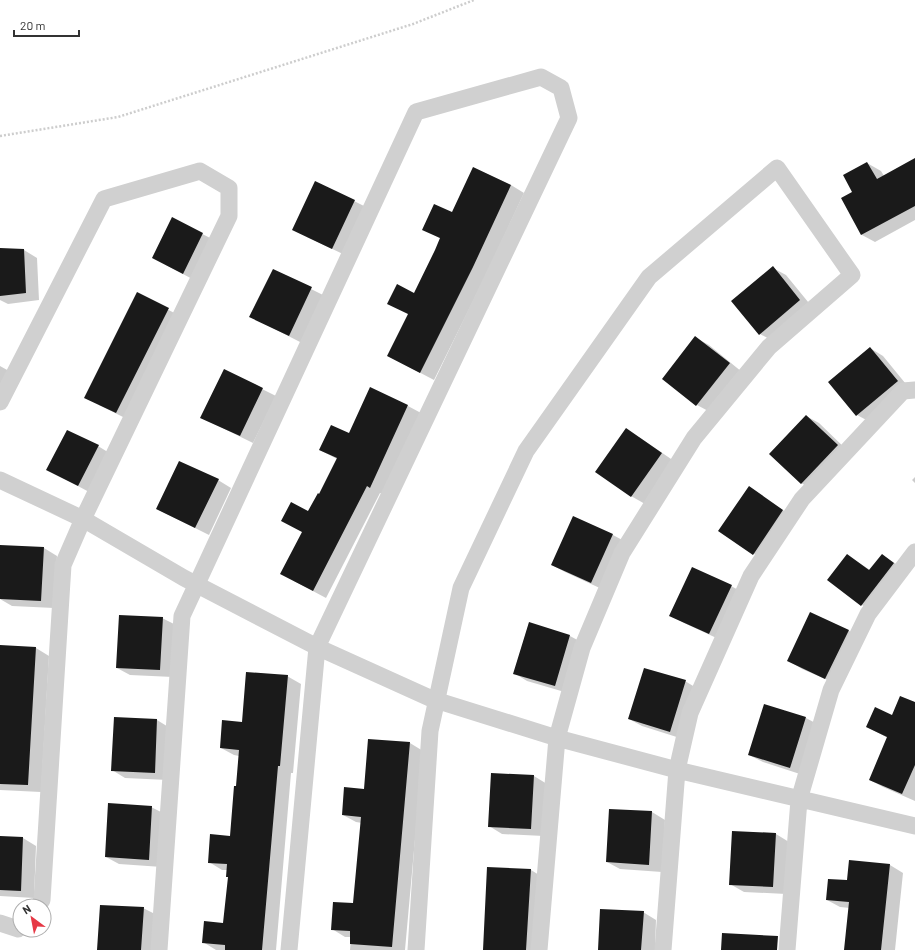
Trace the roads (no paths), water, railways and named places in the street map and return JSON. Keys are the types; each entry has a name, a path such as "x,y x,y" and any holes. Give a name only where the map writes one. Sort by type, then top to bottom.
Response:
{"street":[{"path":"159,950 182,616 416,112 541,77 561,88 569,118 317,647 289,950"},
{"path":"416,950 430,731 461,588 526,451 649,277 777,168 852,274 769,347 694,438 622,552 582,648 558,738 539,950"},
{"path":"0,402 104,199 200,171 229,188 229,216 83,519 63,565 42,898"},
{"path":"663,950 677,770 690,713 751,576 802,499 903,392 915,390"},
{"path":"0,480 83,519 197,585 317,647 437,701 558,738 677,770 799,800 915,826"},
{"path":"787,950 799,800 831,690 868,614 915,552"},
{"path":"0,923 12,927"}]}
